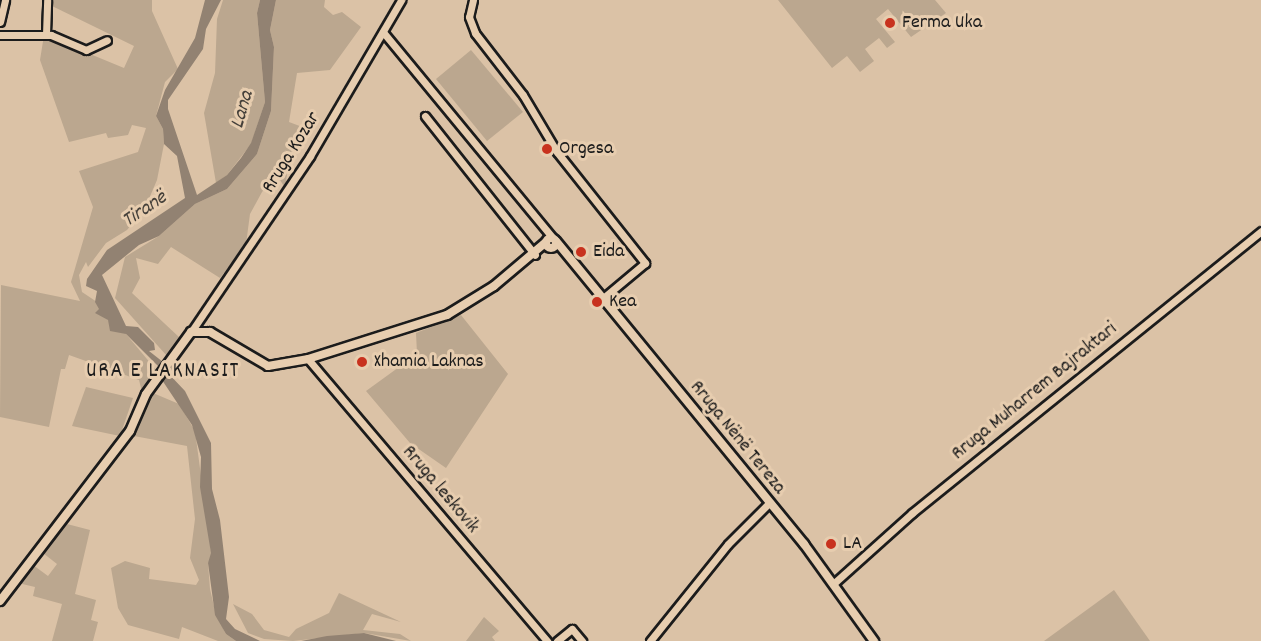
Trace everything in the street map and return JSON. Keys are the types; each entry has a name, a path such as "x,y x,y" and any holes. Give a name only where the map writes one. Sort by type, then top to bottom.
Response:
{"main road":[{"path":"0,601 130,431 146,394 189,334 210,332 268,366 308,359 447,315 551,242"},
{"name":"Rruga Nënë Tereza","path":"551,242 570,258 769,503 833,584 874,641"}],"street":[{"path":"0,22 5,0"},
{"path":"46,34 47,0"},
{"name":"Rruga Kozar","path":"189,334 204,318 331,122 401,0"},
{"path":"473,0 469,17 475,33 523,94 557,152 645,263 602,299"},
{"path":"383,32 551,242"},
{"path":"0,35 46,34 86,50 107,40"},
{"path":"425,116 535,255"},
{"name":"Rruga Muharrem Bajraktari","path":"833,584 912,513 1261,231"},
{"path":"204,318 210,332"},
{"name":"Rruga leskovik","path":"308,359 547,641"},
{"path":"650,641 728,544 769,503"},
{"path":"557,641 572,629 582,641"}],"shaded area":[{"path":"54,0 152,0 152,11 178,69 165,82 156,116 163,129 164,144 157,180 145,208 127,230 106,243 88,267 86,262 79,275 82,292 97,302 108,320 126,334 157,371 142,392 139,380 69,355 65,369 61,369 49,427 0,417 1,285 80,301 71,282 93,207 79,171 138,152 146,128 132,125 128,135 108,138 106,133 69,142 40,60 44,35 124,68 134,46 52,6"},
{"path":"205,0 221,0 206,29 203,49 168,100 168,109 197,195 227,175 241,158 251,143 265,102 257,13 260,0 276,0 270,30 274,47 271,111 257,154 227,189 195,204 159,236 139,245 102,275 126,326 138,327 154,343 155,350 149,351 163,362 159,367 126,334 110,331 108,320 95,313 99,309 95,302 97,291 86,286 87,279 107,250 185,198 177,156 164,144 163,129 156,116 165,90 195,38"},
{"path":"223,0 260,0 257,13 265,102 251,144 227,175 216,183 204,113 215,73 217,19"},
{"path":"276,0 325,0 324,7 333,15 342,12 361,27 330,70 297,73 289,122 305,128 290,154 285,188 277,175 262,192 250,214 246,244 220,278 171,247 158,264 136,258 140,278 132,293 180,338 167,356 115,298 125,257 159,236 195,204 227,189 257,154 271,111 274,47 270,30"},
{"path":"778,0 935,0 946,13 911,37 888,9 876,19 895,42 887,48 879,38 865,49 874,61 860,72 847,56 832,68"},
{"path":"471,50 523,112 487,141 436,79"},
{"path":"461,315 508,374 446,468 410,443 366,391 417,354 416,333"},
{"path":"167,372 185,391 211,443 212,489 220,520 229,597 226,619 235,629 260,641 236,641 226,634 215,615 208,563 211,553 200,487 201,457 192,425 162,380"},
{"path":"86,387 133,398 120,436 72,426"},
{"path":"153,393 179,404 195,431 212,558 208,563 210,589 216,615 226,634 236,641 218,641 182,627 179,639 128,625 118,608 111,568 125,561 150,568 149,579 196,585 199,580 190,558 195,519 187,446 134,436"},
{"path":"67,524 90,530 75,594 96,600 91,620 98,622 93,641 52,641 62,604 33,596 35,587 18,583 33,565 48,576 57,564 43,553"},
{"path":"1114,590 1150,641 1044,641"},
{"path":"339,593 401,622 372,614 363,630 400,634 411,641 364,633 293,641 264,639 248,633 233,604 252,614 264,630 289,637 296,629 329,613"},
{"path":"484,617 499,631 492,637 495,641 466,641"},
{"path":"364,633 396,641 301,641 327,636"}],"place":[{"name":"Ferma Uka","path":"890,23"},
{"name":"Orgesa","path":"547,149"},
{"name":"Eida","path":"581,252"},
{"name":"Kea","path":"597,302"},
{"name":"Xhamia Laknas","path":"362,362"},
{"name":"LA","path":"831,544"}],"district":[{"name":"URA E LAKNASIT","path":"163,372"}],"water label":[{"name":"Lana","path":"243,110"},
{"name":"Tiranë","path":"145,210"}]}
